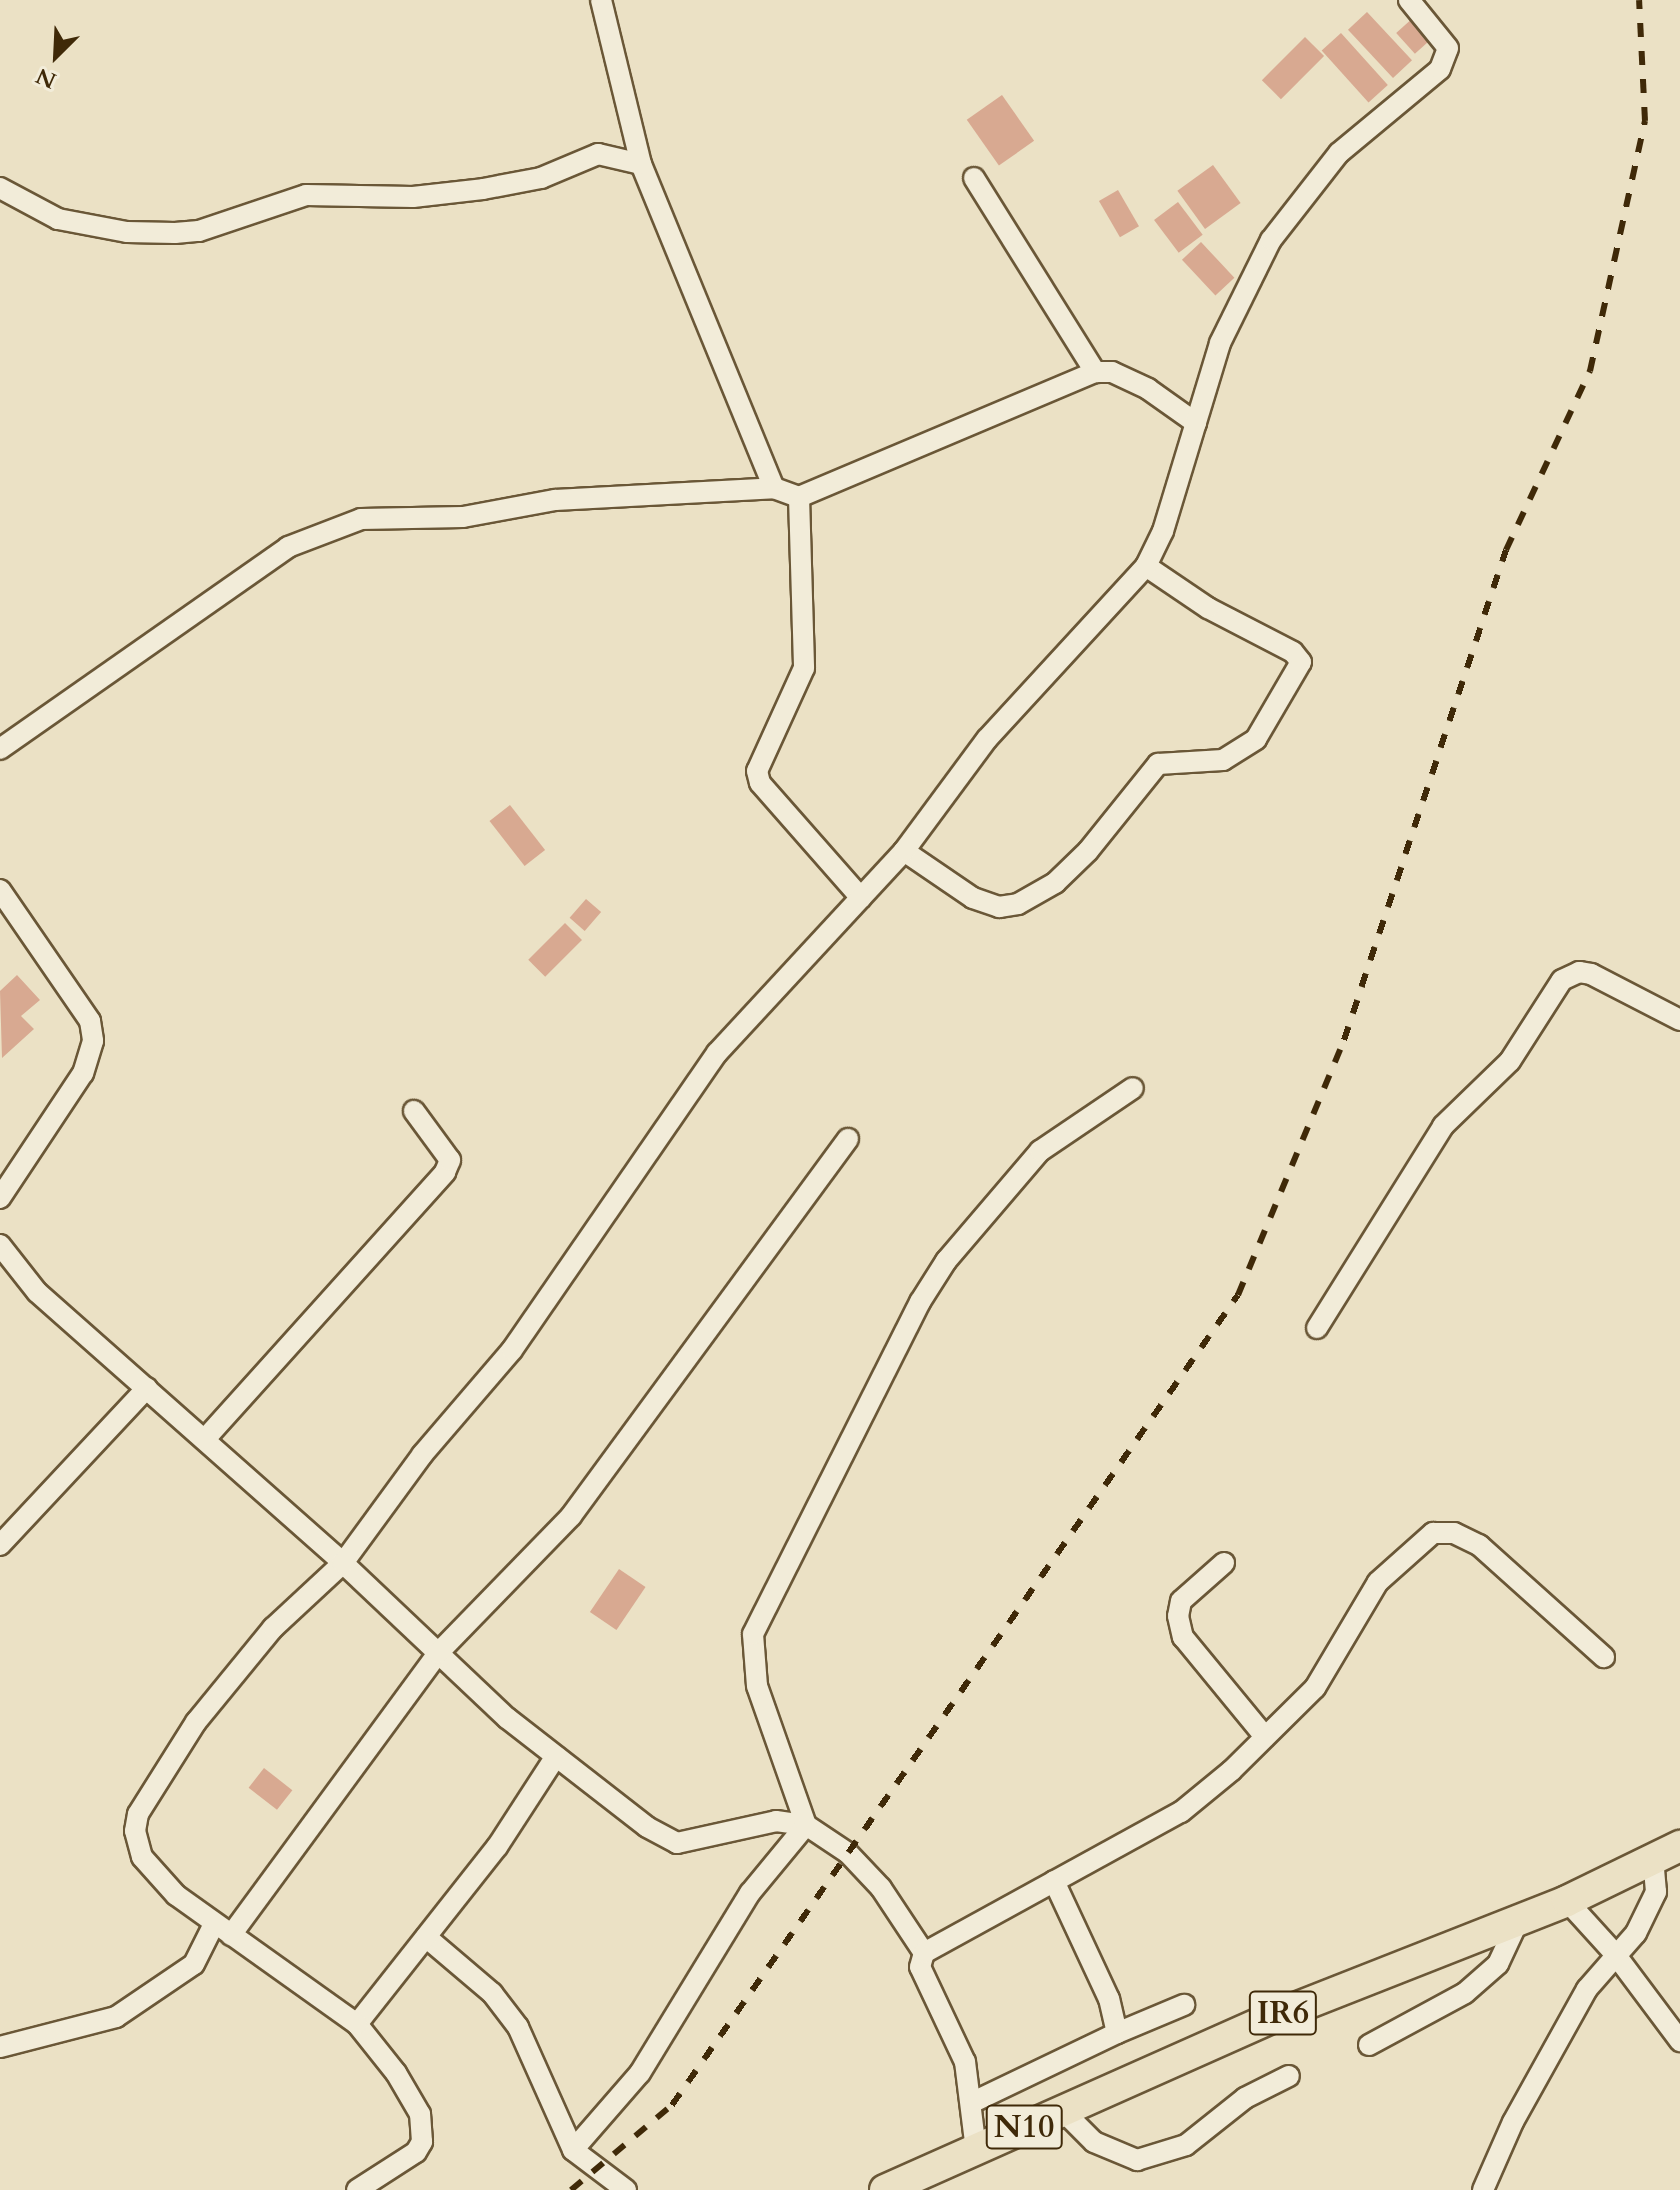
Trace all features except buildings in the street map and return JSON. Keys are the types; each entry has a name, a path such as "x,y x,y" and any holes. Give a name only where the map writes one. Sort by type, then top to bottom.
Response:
{"main road":[{"path":"1519,1919 1567,1901 1666,1852"},
{"name":"IR6","path":"1163,2066 1519,1919"},
{"name":"N10","path":"885,2190 1163,2066"}],"street":[{"path":"601,0 641,164 774,488"},
{"path":"357,2190 416,2152 423,2129 396,2073 357,2024 176,1895 142,1857 135,1831 138,1814 206,1710 273,1628 343,1563 422,1455 512,1350 717,1053 904,851 987,739 1146,566 1163,531 1220,343 1271,240 1339,153 1440,69 1448,48 1409,0"},
{"path":"0,188 58,219 127,232 175,233 199,231 306,195 413,197 483,189 541,178 598,154 641,164"},
{"path":"974,178 1095,372"},
{"path":"0,749 288,547 361,519 463,517 555,500 774,488 799,497 1095,372 1112,372 1148,389 1196,423"},
{"path":"799,497 804,668 757,771 760,783 861,898"},
{"path":"904,851 973,898 999,907 1018,904 1055,883 1088,851 1158,764 1223,760 1256,739 1301,662 1293,652 1208,608 1146,566"},
{"path":"0,890 90,1021 93,1041 83,1073 0,1198"},
{"path":"1317,1328 1443,1126 1510,1061 1562,980 1579,972 1591,974 1680,1020"},
{"path":"806,1825 757,1686 753,1634 920,1302 946,1261 1040,1151 1133,1088"},
{"path":"205,1439 445,1172 450,1160 414,1111"},
{"path":"0,2047 116,2017 194,1964 438,1653 571,1516 848,1139"},
{"path":"0,1245 37,1292 343,1563 438,1653 556,1756 647,1827 677,1843 776,1821 806,1825 848,1853 881,1888 924,1953"},
{"path":"0,1545 147,1388"},
{"path":"976,2150 971,2103 952,2029 920,1967 924,1953 1181,1812 1315,1688 1378,1582 1433,1533 1454,1533 1479,1545 1604,1657"},
{"path":"1224,1563 1181,1601 1178,1616 1183,1637 1265,1737"},
{"path":"357,2024 497,1847 556,1756"},
{"path":"573,2150 640,2073 750,1893 806,1825"},
{"path":"1483,2190 1559,2038 1615,1954 1636,1933 1656,1892 1666,1852"},
{"path":"1054,1881 1109,1999 1117,2033"},
{"path":"1567,1901 1615,1954 1680,2041"},
{"path":"1369,2045 1465,1993 1498,1964 1519,1919"},
{"path":"426,1937 492,1993 518,2027 573,2150 626,2190"},
{"path":"971,2103 1117,2033 1184,2005"},
{"path":"1062,2110 1094,2142 1137,2160 1186,2145 1245,2098 1289,2076"}],"railway":[{"path":"571,2190 672,2105 1238,1295 1344,1040 1506,550 1590,371 1645,121 1639,0"}]}
